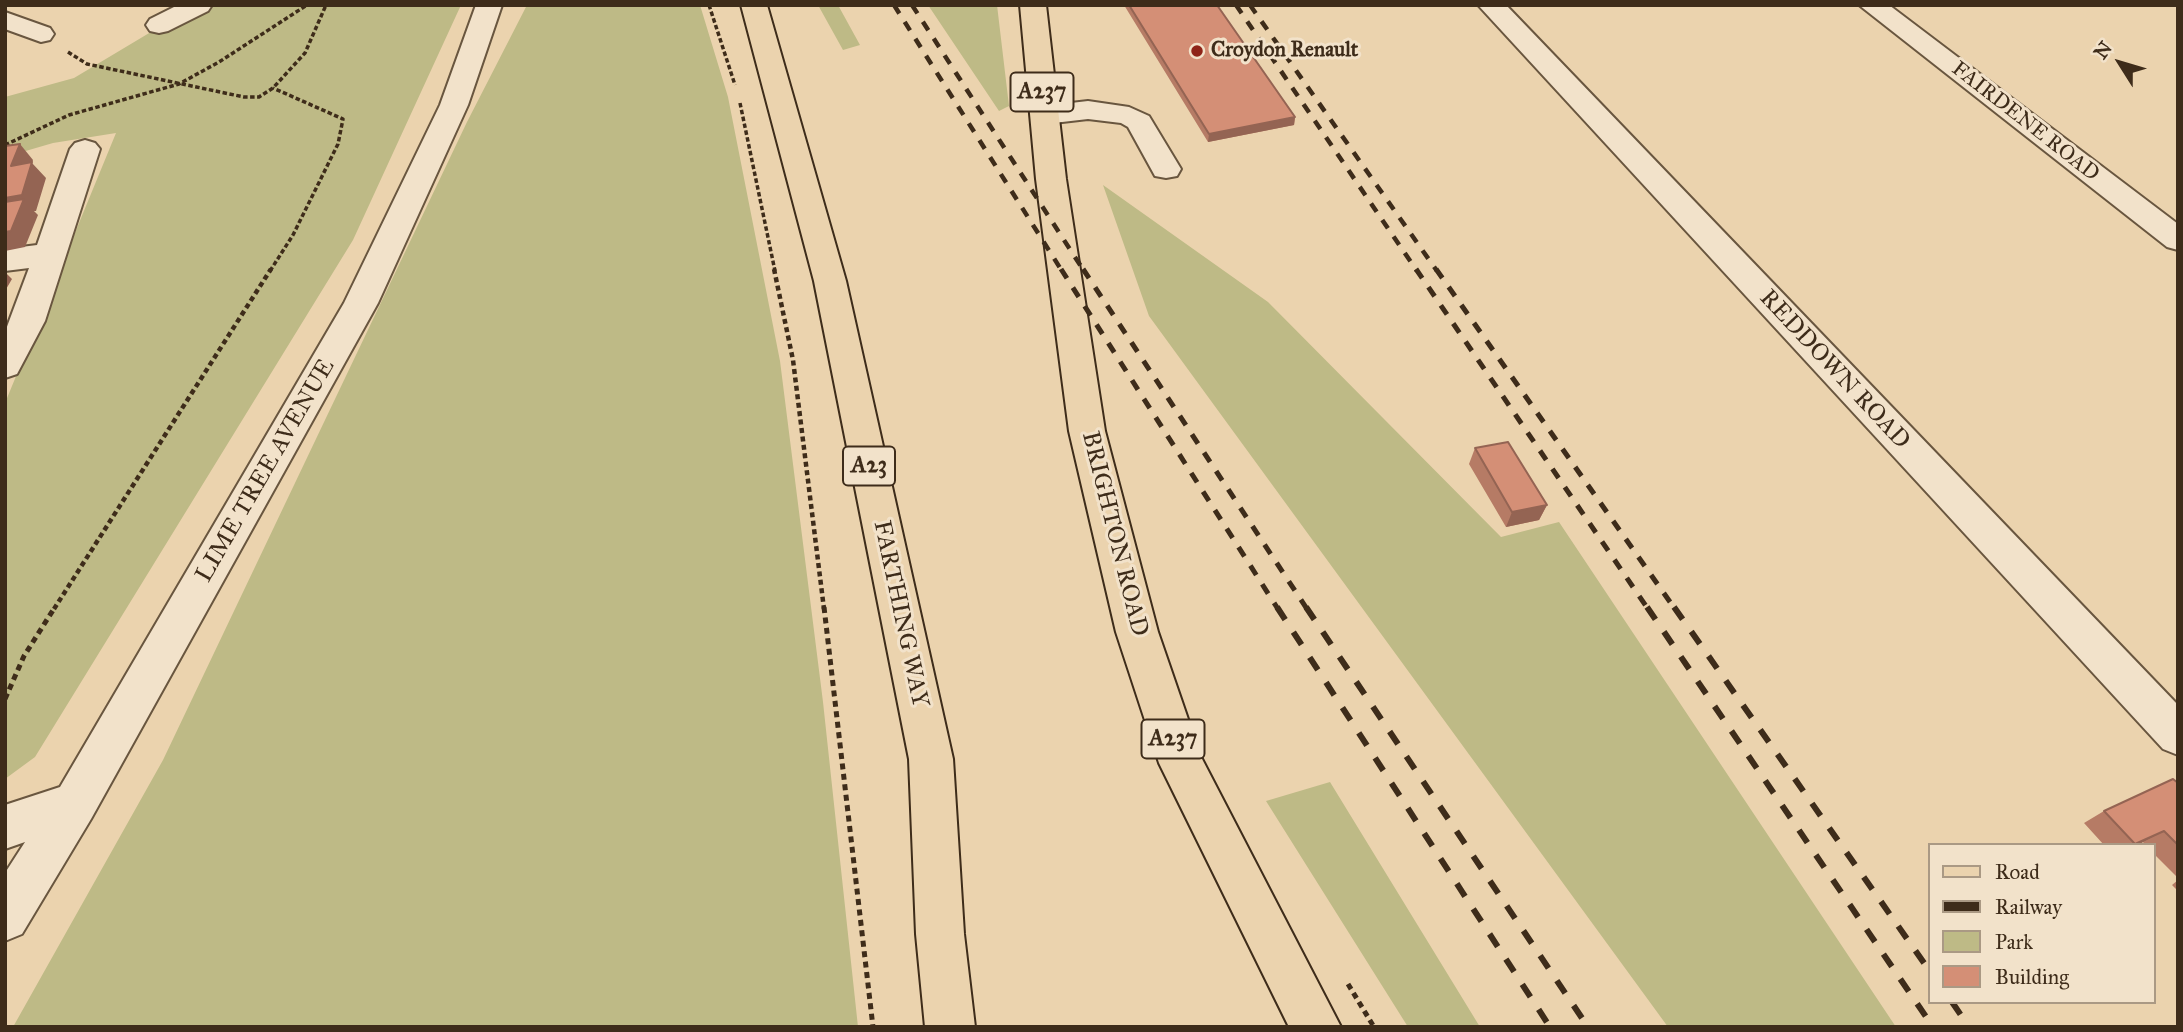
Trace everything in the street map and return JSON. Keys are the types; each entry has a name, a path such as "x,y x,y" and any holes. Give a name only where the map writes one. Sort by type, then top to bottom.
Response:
{"main road":[{"name":"FARTHING WAY","path":"754,5 830,281 931,760 940,934 950,1027"},
{"name":"BRIGHTON ROAD","path":"1032,5 1051,179 1087,431 1137,632 1181,764 1315,1027"}],"street":[{"path":"159,26 199,5"},
{"name":"LIME TREE AVENUE","path":"5,917 75,804 361,303 454,106 489,5"},
{"name":"REDDOWN ROAD","path":"1491,5 2175,729"},
{"name":"FAIRDENE ROAD","path":"1872,5 2178,240"},
{"path":"5,20 41,34"},
{"path":"1045,114 1088,110 1129,116 1139,122 1166,169"},
{"path":"5,365 28,321 85,149"},
{"path":"5,260 51,254"},
{"path":"5,827 75,804"}],"path":[{"path":"5,145 69,115 179,84 307,5"},
{"path":"41,34 87,64 244,97 259,97 273,88 305,53 326,5"},
{"path":"709,5 738,95 793,360 836,700 873,1027"},
{"path":"5,699 24,656 293,235 338,144 343,119 273,88"},
{"path":"1346,980 1374,1027"}],"green space":[{"path":"196,5 461,5 353,240 35,757 5,779 5,403 116,133 53,143 5,157 5,97 74,78"},
{"path":"527,5 700,5 728,97 780,361 823,702 858,1027 13,1027 163,760 467,122"},
{"path":"818,5 838,5 860,45 843,50"},
{"path":"928,5 997,5 1009,106 999,111"},
{"path":"1103,185 1268,302 1501,537 1559,522 1896,1027 1668,1027 1149,316"},
{"path":"1330,782 1480,1027 1408,1027 1266,801"}],"building":[{"name":"Croydon Renault","path":"1129,5 1217,5 1295,117 1209,134"},
{"path":"20,144 11,166 32,162 22,195 5,198 5,146"},
{"path":"24,199 11,231 5,232 5,202"},
{"path":"1508,442 1547,505 1512,512 1475,448"},
{"path":"2173,779 2178,783 2178,845 2164,831 2134,843 2104,811"}],"railway":[{"path":"894,5 1062,271"},
{"path":"912,5 1084,271"},
{"path":"1236,5 1417,271"},
{"path":"1250,5 1437,271"},
{"path":"1061,269 1278,609"},
{"path":"1083,269 1307,609"},
{"path":"1416,269 1648,609"},
{"path":"1436,269 1675,609"},
{"path":"1277,607 1550,1027"},
{"path":"1306,607 1588,1027"},
{"path":"1647,607 1933,1027"},
{"path":"1674,607 1927,967"},
{"path":"1953,1004 1969,1027"}],"place":[{"name":"Croydon Renault","path":"1197,51"}]}
